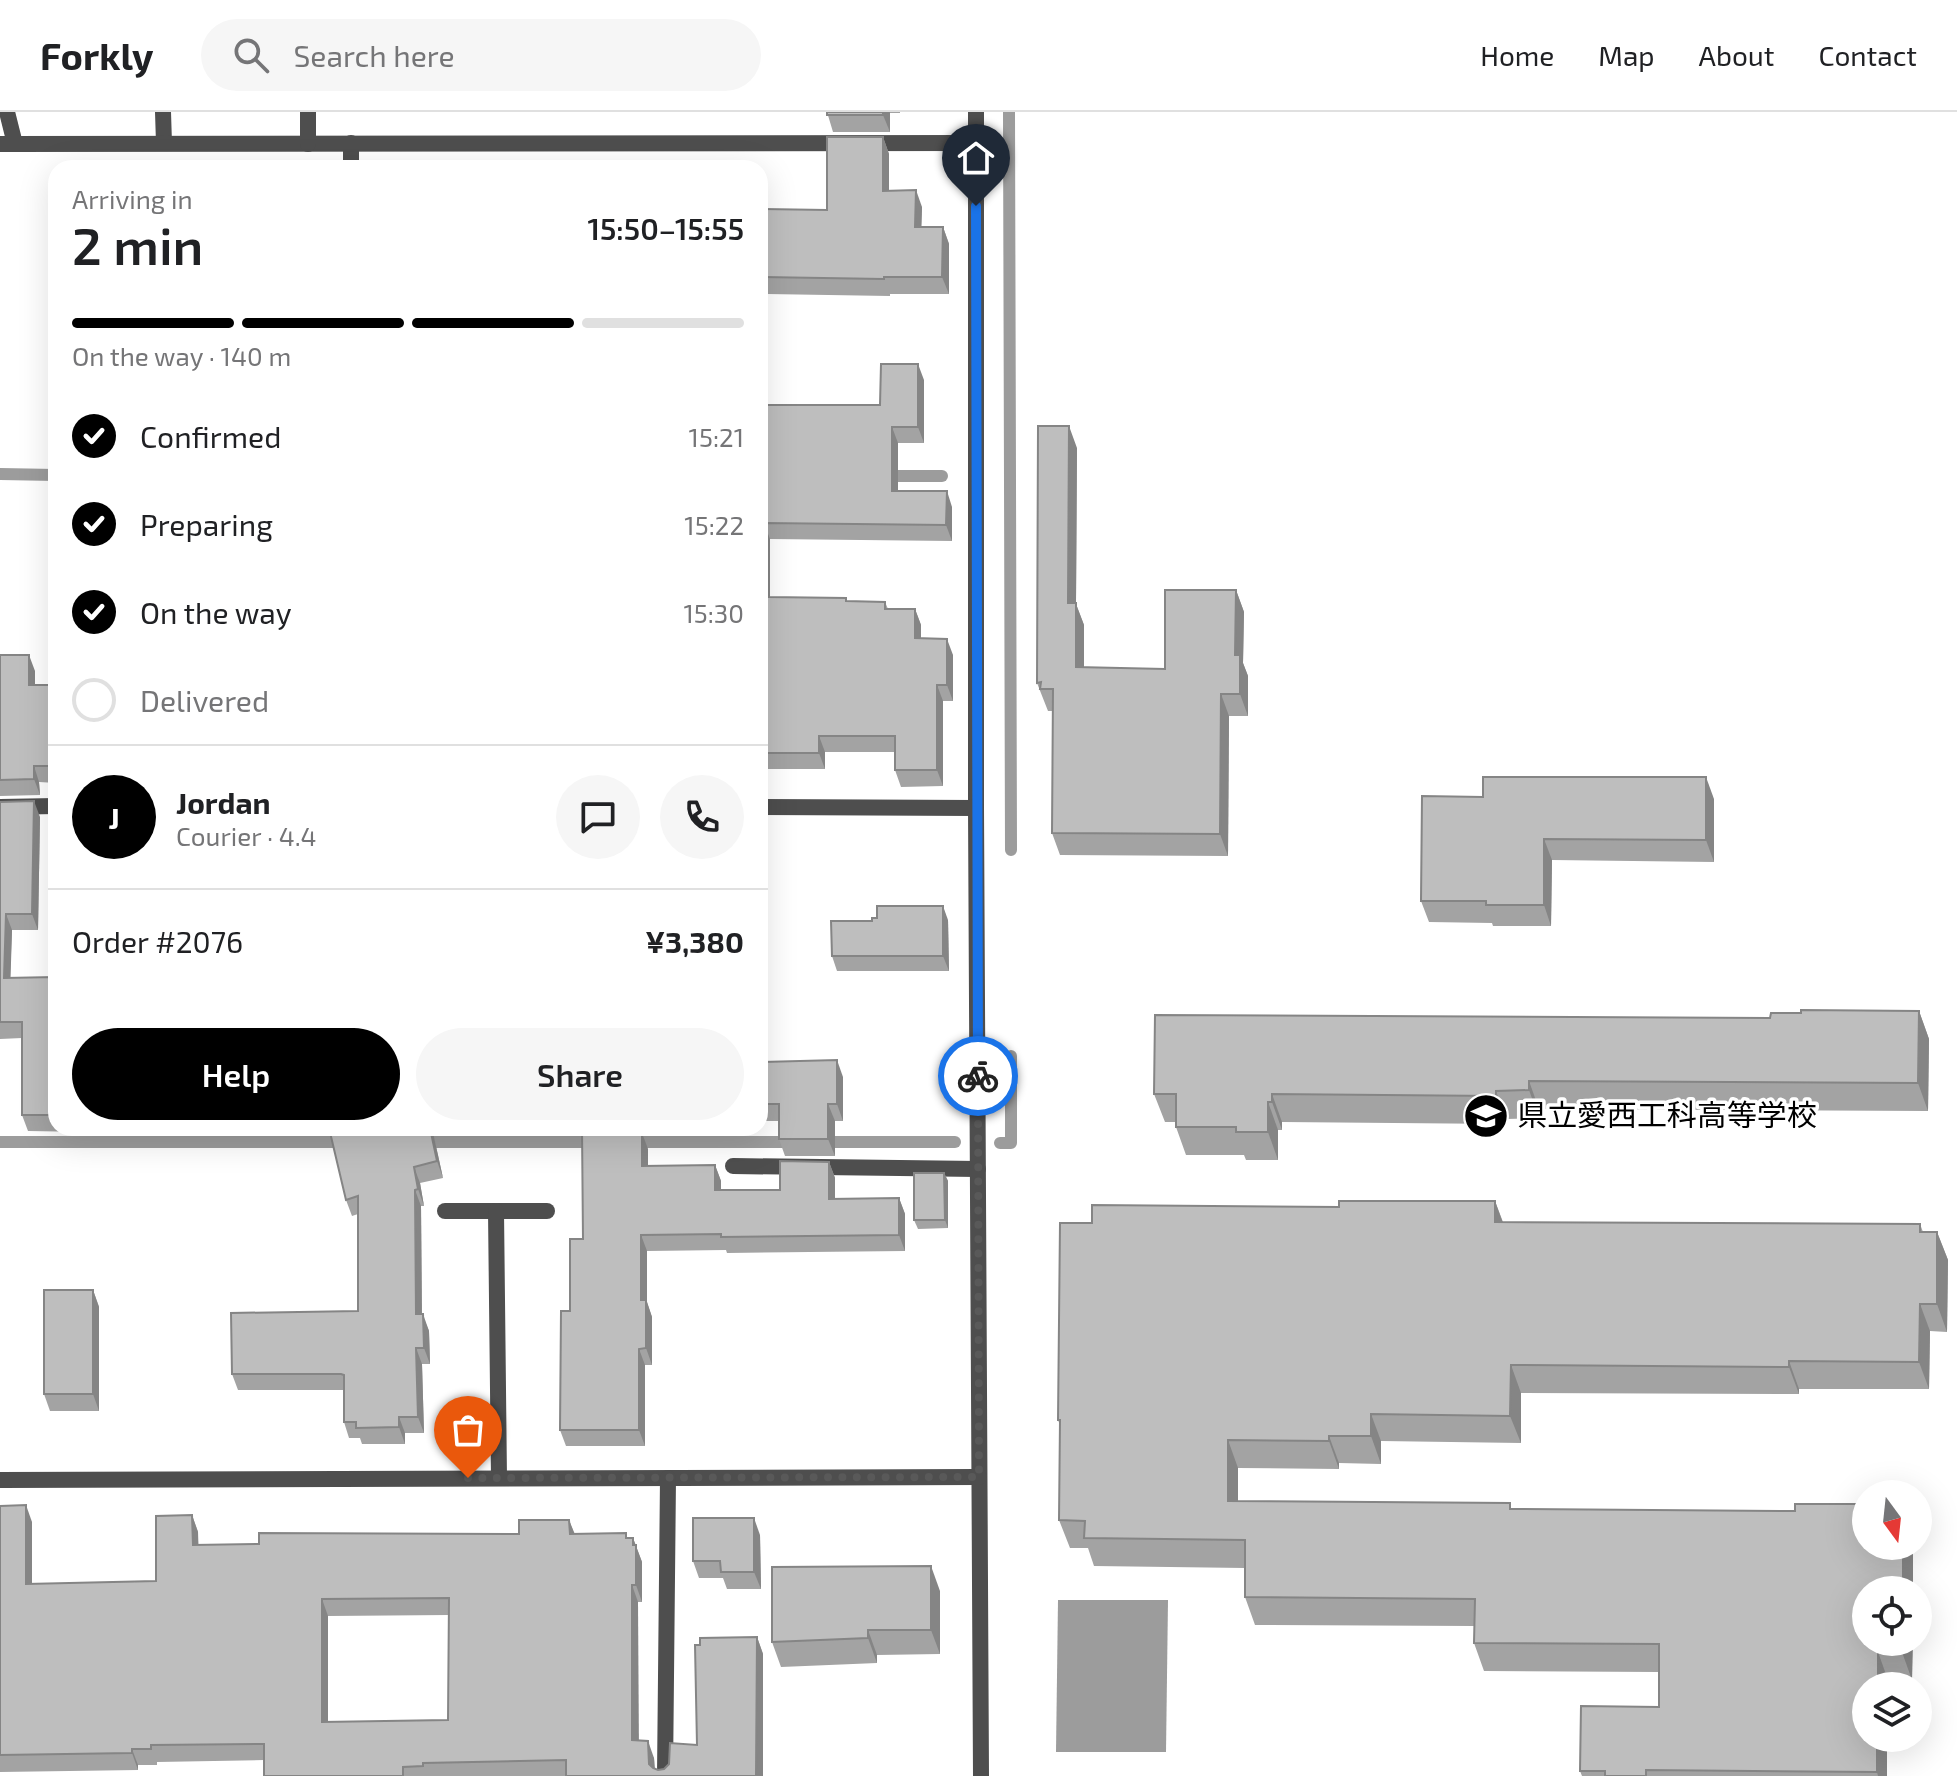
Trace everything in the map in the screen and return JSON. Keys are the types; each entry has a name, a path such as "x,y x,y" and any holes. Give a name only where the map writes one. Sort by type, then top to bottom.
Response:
{"street":[{"path":"7,112 8,144 976,143"},
{"path":"163,112 164,143"},
{"path":"308,112 308,144"},
{"path":"976,112 981,1776"},
{"path":"351,143 351,160"},
{"path":"0,807 48,806"},
{"path":"768,807 976,808"},
{"path":"733,1166 978,1169"},
{"path":"445,1211 547,1211"},
{"path":"496,1211 499,1478"},
{"path":"0,1480 979,1477"},
{"path":"665,1776 668,1478"}],"shaded area":[{"path":"1058,1600 1168,1600 1166,1752 1056,1752"}],"building":[{"path":"827,112 883,112 883,115 827,115"},
{"path":"827,137 883,137 883,191 916,190 915,227 943,227 942,277 768,277 768,209 827,210"},
{"path":"881,364 918,364 918,427 892,427 892,491 947,491 946,525 768,523 768,405 880,405"},
{"path":"1038,426 1069,426 1068,603 1076,603 1076,667 1165,669 1165,590 1236,590 1235,655 1240,655 1240,694 1221,694 1220,834 1052,833 1053,689 1040,689 1041,682 1037,683"},
{"path":"768,597 846,598 846,601 885,602 885,609 915,609 915,638 947,639 947,685 937,685 937,770 895,770 895,736 819,736 819,753 768,753"},
{"path":"0,655 29,655 29,685 48,685 48,766 34,766 34,779 0,780"},
{"path":"1483,777 1706,777 1706,840 1544,839 1544,905 1421,901 1422,796 1483,797"},
{"path":"34,801 32,914 6,914 4,978 48,977 48,1115 22,1115 22,1022 0,1022 0,802"},
{"path":"877,906 943,906 943,956 832,956 831,921 872,921 872,918 877,918"},
{"path":"1801,1010 1919,1011 1918,1083 1529,1081 1529,1090 1496,1091 1496,1096 1272,1094 1272,1102 1268,1102 1268,1132 1236,1132 1236,1127 1176,1127 1176,1094 1154,1094 1155,1015 1770,1018 1771,1013 1801,1013"},
{"path":"837,1060 837,1104 828,1104 828,1139 779,1139 779,1104 768,1104 768,1062"},
{"path":"331,1136 432,1136 437,1161 414,1167 418,1189 415,1190 416,1314 423,1314 424,1348 416,1348 418,1417 399,1417 399,1427 356,1428 356,1422 344,1422 344,1375 341,1374 232,1374 231,1313 358,1311 358,1196 346,1200"},
{"path":"582,1136 642,1136 642,1166 715,1165 715,1190 780,1190 780,1161 829,1162 829,1199 899,1198 899,1235 641,1235 641,1300 646,1300 646,1348 639,1349 639,1430 560,1430 561,1311 570,1311 570,1239 583,1239"},
{"path":"914,1173 944,1173 945,1220 914,1220"},
{"path":"1339,1201 1495,1201 1495,1222 1920,1224 1920,1232 1937,1232 1937,1304 1920,1304 1919,1362 1789,1361 1789,1367 1511,1365 1510,1416 1371,1414 1371,1436 1329,1436 1329,1441 1228,1440 1228,1501 1510,1503 1510,1509 1795,1511 1795,1504 1852,1504 1852,1560 1903,1560 1903,1576 1852,1576 1852,1656 1878,1656 1878,1672 1852,1672 1852,1752 1877,1752 1877,1772 1646,1770 1646,1776 1605,1776 1605,1771 1580,1771 1581,1706 1659,1707 1659,1644 1474,1643 1475,1599 1245,1597 1245,1540 1084,1538 1085,1521 1059,1520 1060,1223 1092,1223 1092,1205 1339,1207"},
{"path":"44,1290 93,1290 93,1394 44,1394"},
{"path":"26,1505 26,1584 156,1581 156,1516 192,1515 193,1545 259,1544 259,1533 519,1534 519,1520 569,1520 570,1534 626,1533 626,1538 633,1538 633,1545 636,1545 636,1585 632,1585 632,1740 648,1741 649,1764 658,1770 669,1764 670,1743 697,1745 695,1645 700,1645 700,1638 757,1637 756,1776 566,1776 566,1760 423,1763 423,1766 403,1767 403,1776 264,1776 264,1744 151,1745 151,1749 132,1749 132,1753 0,1755 0,1506","holes":["449,1598 448,1720 322,1722 322,1599"]},
{"path":"693,1518 754,1518 754,1572 721,1572 720,1561 693,1561"},
{"path":"931,1566 931,1630 868,1630 868,1638 772,1642 772,1567"}],"waterway":[{"path":"1009,112 1011,850"},
{"path":"0,474 48,475"},
{"path":"883,476 942,476"},
{"path":"1000,1143 1011,1143 1011,1056"},
{"path":"0,1142 349,1142"},
{"path":"419,1142 597,1142"},
{"path":"631,1142 797,1142"},
{"path":"819,1142 955,1142"}],"way so far":[{"path":"468,1478 979,1477 978,1076"}],"place":[{"name":"県立愛西工科高等学校","path":"1486,1116"}],"route":[{"path":"976,206 978,1076"}]}
